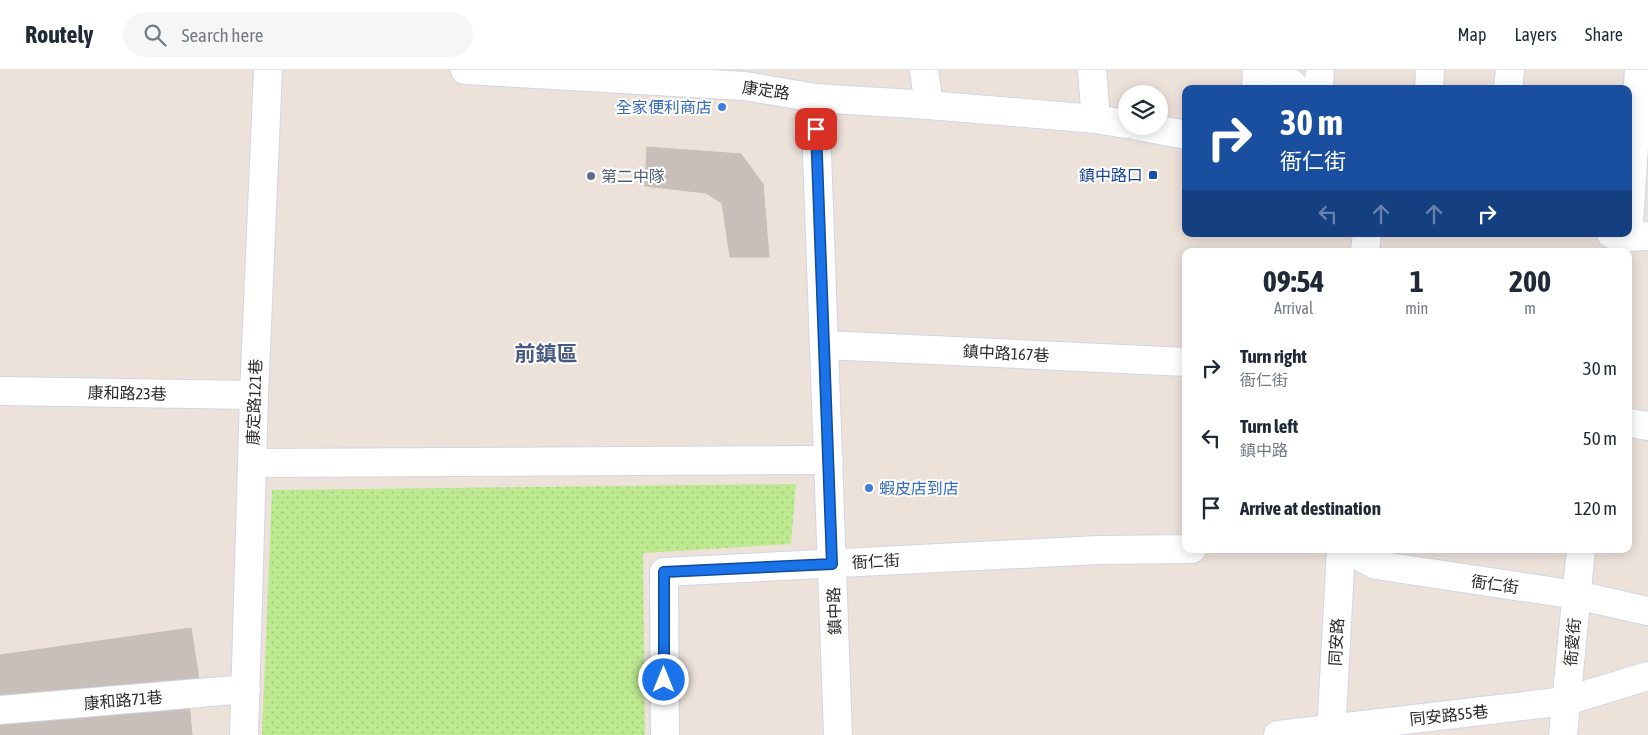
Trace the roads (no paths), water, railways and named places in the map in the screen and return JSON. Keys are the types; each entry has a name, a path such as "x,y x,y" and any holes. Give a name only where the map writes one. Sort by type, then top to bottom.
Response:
{"street":[{"name":"康定路121巷","path":"244,735 254,395 268,70"},
{"name":"康定路","path":"465,70 745,78 815,98 929,104 1118,123"},
{"path":"924,70 929,104"},
{"path":"1092,70 1096,119"},
{"path":"1256,85 1257,70"},
{"path":"1276,70 1293,85"},
{"path":"1319,85 1320,70"},
{"path":"1429,85 1430,70"},
{"path":"1508,85 1510,70"},
{"path":"1632,176 1639,70"},
{"name":"鎮中路","path":"815,98 838,735"},
{"path":"1168,132 1182,134"},
{"name":"鎮中路167巷","path":"825,345 1182,362"},
{"name":"康和路23巷","path":"0,391 254,395"},
{"path":"1632,423 1648,426"},
{"path":"252,463 829,460"},
{"name":"衙仁街","path":"665,735 664,572 1099,550 1182,549"},
{"name":"同安路","path":"1331,732 1341,553"},
{"name":"衙仁街","path":"1354,553 1376,565 1576,595 1648,611"},
{"name":"衙愛街","path":"1563,735 1580,553"},
{"name":"同安路55巷","path":"1278,735 1331,732 1566,701 1648,676"},
{"name":"康和路71巷","path":"0,710 246,689"}],"place":[{"name":"全家便利商店","path":"722,107"},
{"name":"鎮中路口","path":"1153,175"},
{"name":"第二中隊","path":"591,176"},
{"name":"蝦皮店到店","path":"869,488"}],"district":[{"name":"前鎮區","path":"546,354"}]}
